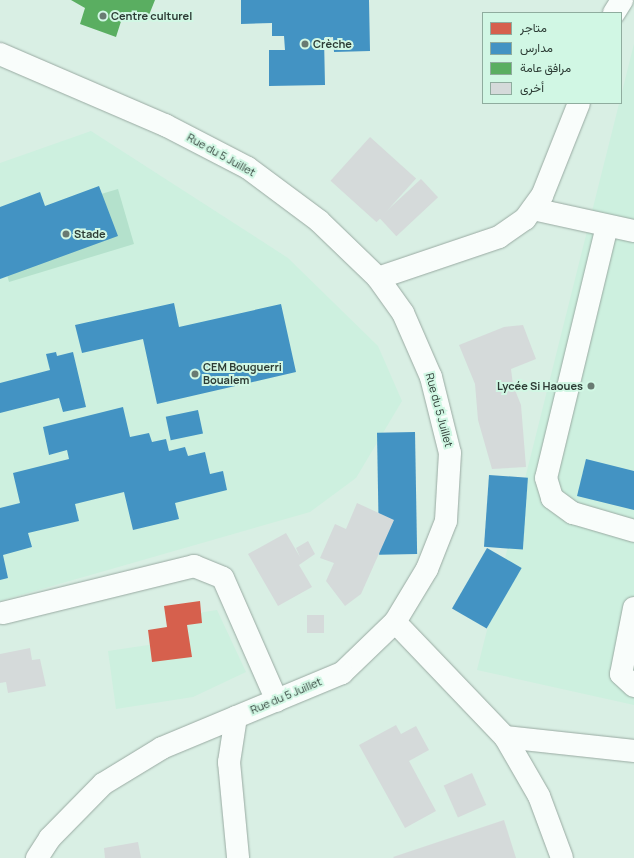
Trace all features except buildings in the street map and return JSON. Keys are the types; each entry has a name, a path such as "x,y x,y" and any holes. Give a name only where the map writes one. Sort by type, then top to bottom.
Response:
{"street":[{"path":"615,12 622,0"},
{"name":"Rue du 5 Juillet","path":"0,54 165,125 248,168 319,221 378,278 403,313 431,377 450,453 446,521 427,569 395,622 342,673 162,748 103,784 50,838 37,858"},
{"path":"378,278 499,237 525,219 542,196 579,104"},
{"path":"532,209 634,231"},
{"path":"607,226 546,478 552,498 573,513 634,531"},
{"path":"3,613 194,566 223,578 277,701"},
{"path":"634,608 621,674 634,686"},
{"path":"395,622 505,737 539,796 562,858"},
{"path":"236,717 229,762 238,858"},
{"path":"505,737 634,752"}],"shaded area":[{"name":"Lycée Si Haoues","path":"634,44 634,705 477,670 619,104 622,104 622,92"},
{"name":"CEM Bouguerri Boualem","path":"91,131 288,258 378,346 402,401 356,478 310,512 0,601 0,163"},
{"name":"Stade","path":"118,189 134,244 9,282 0,250 0,224"},
{"path":"217,610 246,672 193,697 116,709 108,651 182,640 178,616"}],"place":[{"name":"Centre culturel","path":"103,16"},
{"name":"Crèche","path":"305,44"},
{"name":"Stade","path":"66,234"},
{"name":"CEM Bouguerri Boualem","path":"195,374"},
{"name":"Lycée Si Haoues","path":"591,386"}]}
